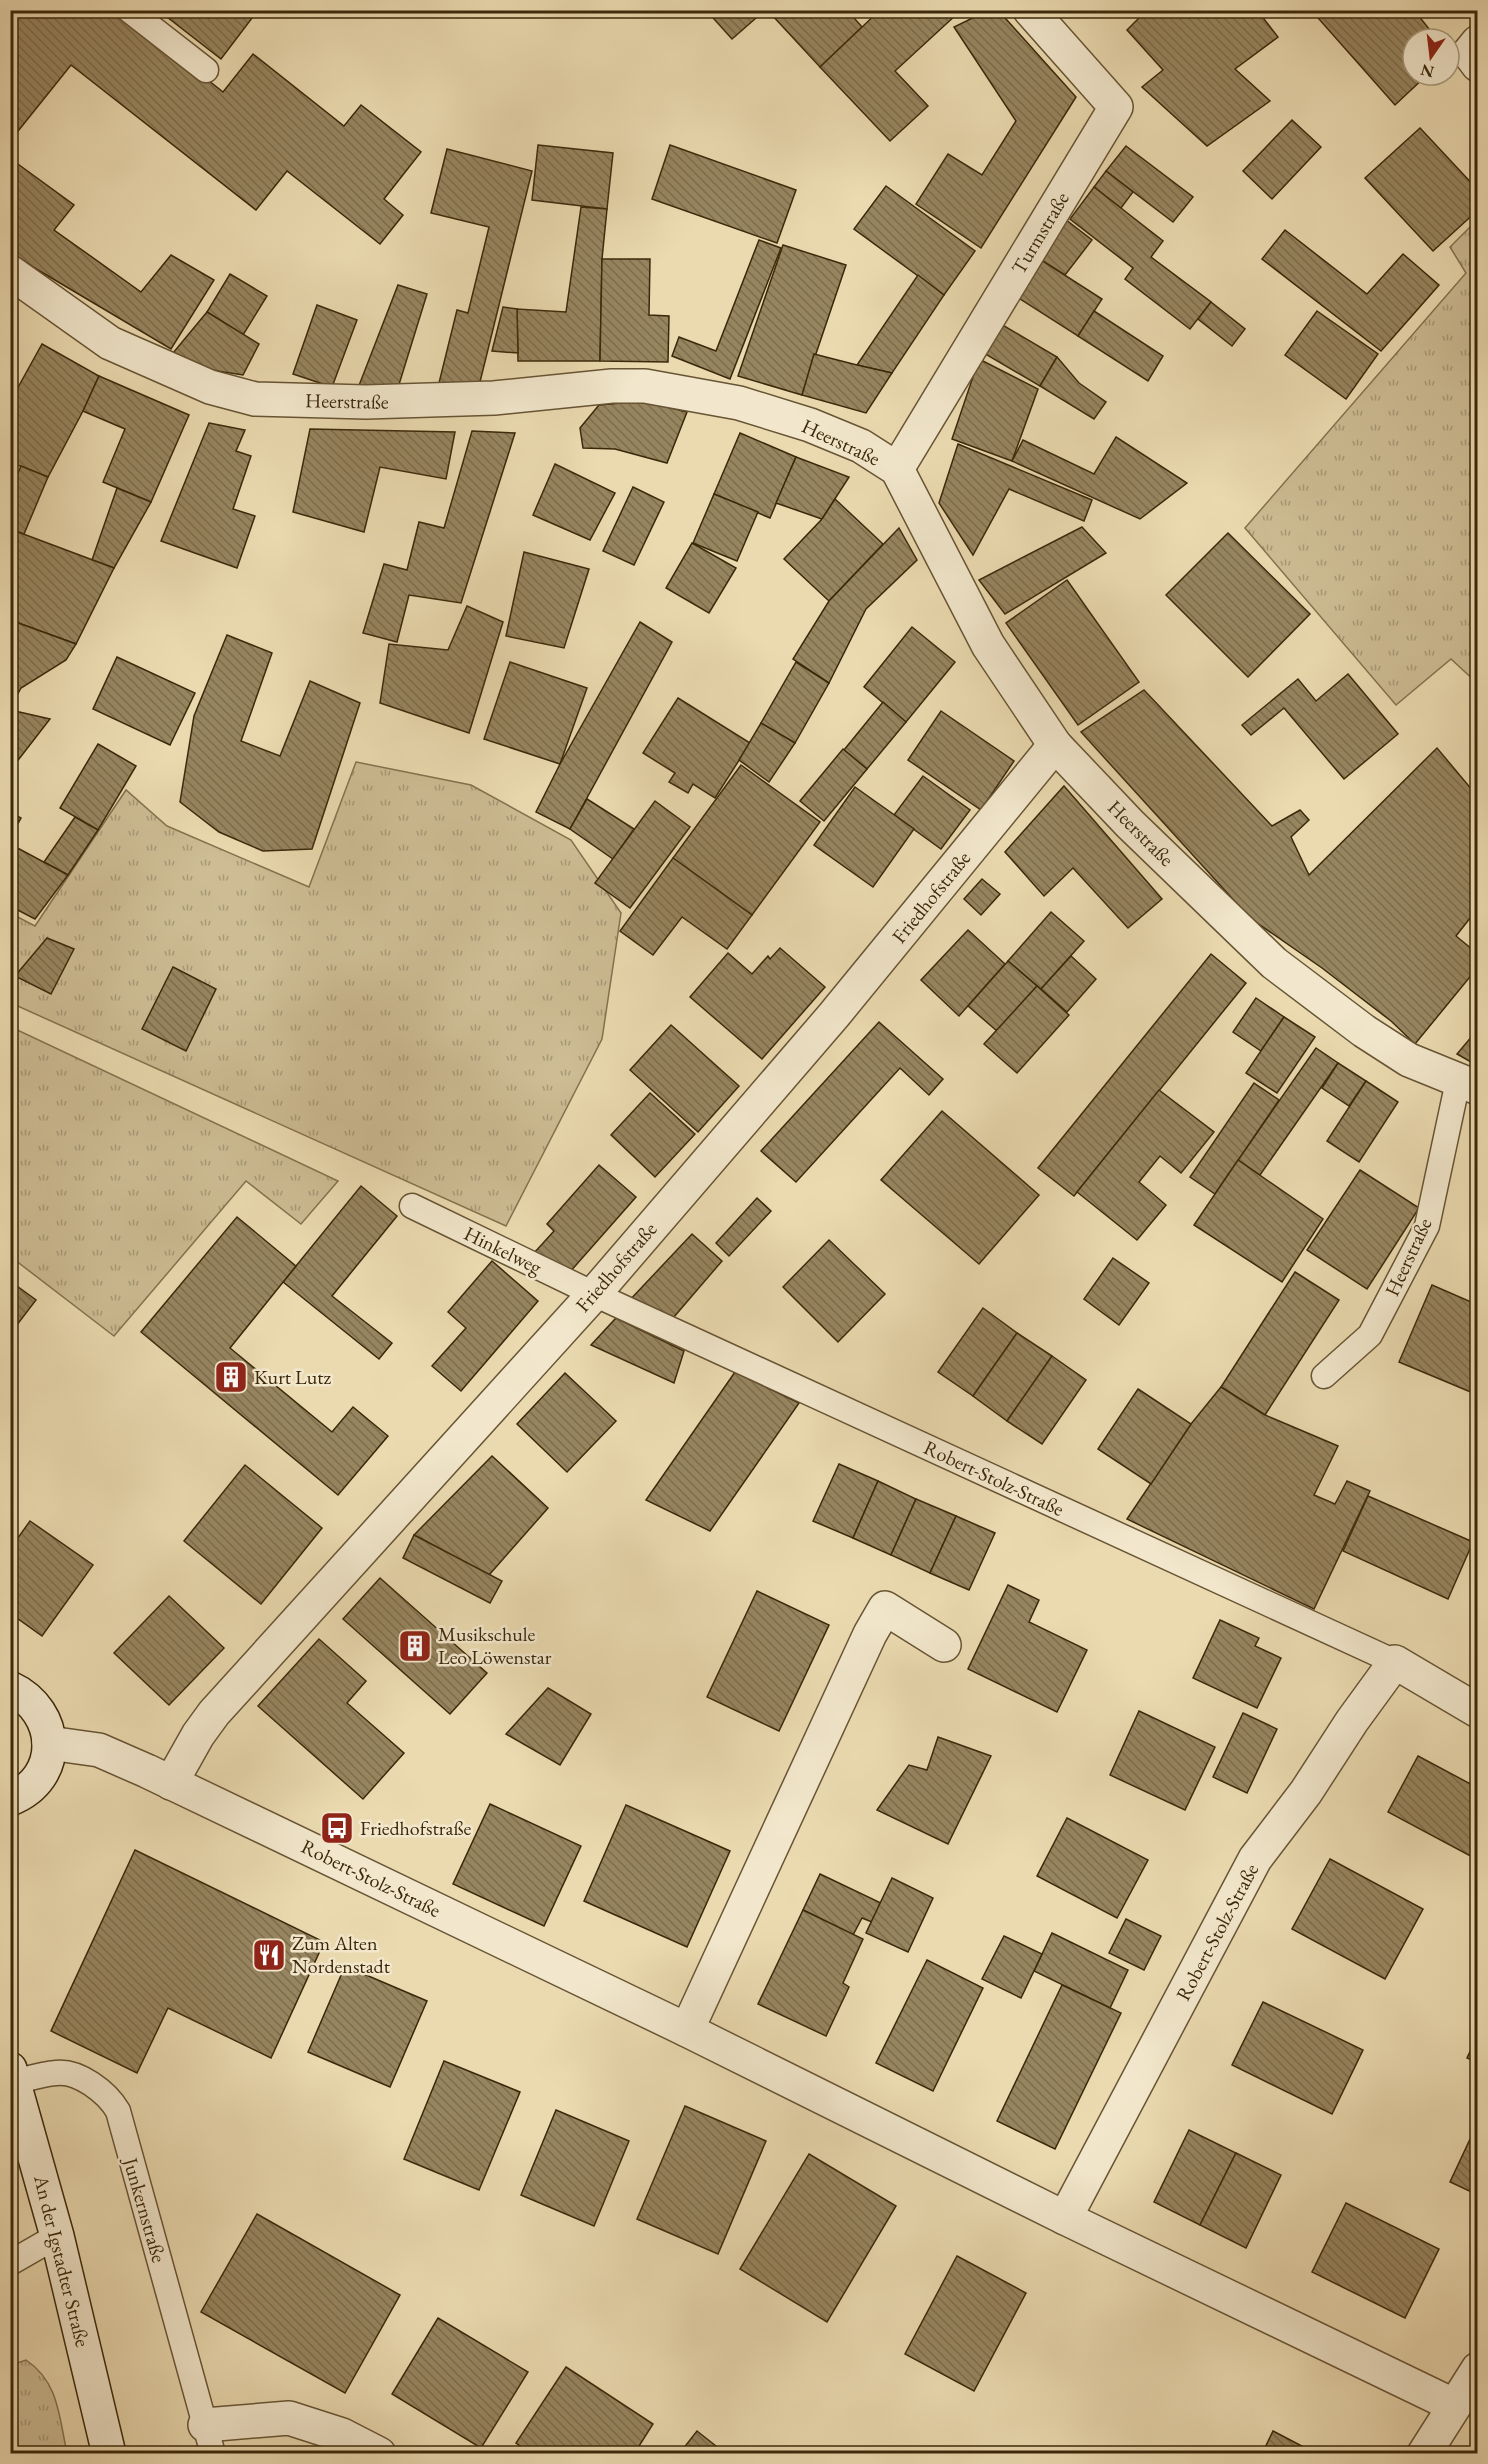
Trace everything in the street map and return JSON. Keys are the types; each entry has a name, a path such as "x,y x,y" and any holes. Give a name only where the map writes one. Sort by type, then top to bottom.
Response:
{"street":[{"name":"Turmstraße","path":"897,469 1116,106 1030,10"},
{"path":"1478,42 1469,53 1478,65"},
{"name":"Heerstraße","path":"10,272 110,343 210,387 255,399 366,402 494,398 612,386 645,386 739,403 810,425 861,446 897,469 988,645 1055,745 1130,824 1274,963 1364,1031 1409,1060 1468,1085"},
{"name":"Friedhofstraße","path":"171,1783 198,1735 214,1713 594,1294 834,1015 1055,745"},
{"path":"687,2030 870,1634 885,1608 944,1645"},
{"name":"Robert-Stolz-Straße","path":"1065,2218 1255,1859 1306,1792 1352,1721 1395,1662 1478,1712"},
{"path":"10,1688 37,1706 48,1729 50,1743 45,1766 39,1777 24,1793 10,1799"},
{"name":"Robert-Stolz-Straße","path":"50,1743 99,1750 171,1783 687,2030 1065,2218 1453,2406"},
{"name":"An der Igstadter Straße","path":"12,2075 57,2236 109,2454"},
{"path":"1424,2454 1478,2369"},
{"name":"Junkernstraße","path":"209,2439 289,2418 342,2435 379,2454"}],"lane":[{"path":"129,10 206,70"},
{"name":"Heerstraße","path":"1324,1376 1370,1335 1427,1226 1468,1085"},
{"name":"Hinkelweg","path":"412,1206 594,1294"},
{"name":"Robert-Stolz-Straße","path":"594,1294 1395,1662"},
{"name":"Junkernstraße","path":"12,2075 67,2073 100,2090 110,2098 118,2111 209,2439"},
{"path":"10,2264 57,2236"}],"green space":[{"path":"1477,220 1477,683 1451,659 1396,705 1245,528 1466,273 1450,247"},
{"path":"356,762 471,785 571,840 621,913 602,1039 506,1226 11,1003 10,913 35,926 126,790 167,826 309,887"},
{"path":"10,1027 338,1181 301,1224 246,1181 114,1336 11,1257"},
{"path":"26,2360 45,2379 56,2401 67,2453 11,2453 11,2365"}],"building":[{"path":"10,10 120,10 223,92 253,54 344,126 361,105 421,152 384,199 403,215 380,244 287,171 256,210 71,65 10,141 10,65 18,56 10,50"},
{"path":"158,10 258,10 221,59"},
{"path":"706,10 765,10 732,39"},
{"path":"775,10 847,10 862,27 820,67 771,14"},
{"path":"880,10 954,10 957,14 895,71 928,106 890,141 820,67"},
{"path":"989,10 998,10 1076,97 981,248 916,204 948,154 982,175 1016,121 954,27"},
{"path":"1147,10 1257,10 1278,37 1235,69 1270,101 1207,146 1142,87 1163,70 1127,30"},
{"path":"1311,10 1414,10 1427,27 1401,27 1401,87 1414,87 1395,105"},
{"path":"1292,120 1321,147 1272,199 1243,171"},
{"path":"1420,128 1478,190 1478,210 1433,251 1365,178"},
{"path":"538,145 613,153 607,209 532,200"},
{"path":"670,145 796,190 777,243 652,199"},
{"path":"1126,146 1193,197 1173,222 1106,171"},
{"path":"447,149 532,171 479,386 438,387 457,310 468,313 489,227 431,213"},
{"path":"11,159 74,205 54,230 141,292 171,255 214,280 171,349 10,252"},
{"path":"1106,171 1133,192 1121,208 1094,187"},
{"path":"886,186 975,251 944,295 854,229"},
{"path":"1094,187 1163,241 1151,257 1211,302 1190,329 1125,279 1133,268 1070,219"},
{"path":"581,207 607,209 602,259 600,361 518,361 517,309 566,312"},
{"path":"1065,219 1092,240 1065,275 1038,258"},
{"path":"1285,230 1367,294 1403,254 1439,285 1381,351 1262,259"},
{"path":"759,240 781,248 730,379 672,356 679,337 716,351"},
{"path":"783,245 846,265 802,395 738,376"},
{"path":"1038,258 1102,299 1078,336 1014,295"},
{"path":"602,259 650,259 649,315 669,316 668,362 600,361"},
{"path":"230,274 267,296 243,335 207,312"},
{"path":"918,275 944,295 892,373 857,365"},
{"path":"398,285 427,294 397,391 358,388"},
{"path":"1211,302 1245,329 1232,346 1198,319"},
{"path":"317,305 357,320 332,387 293,374"},
{"path":"503,307 517,309 518,353 492,351"},
{"path":"1094,311 1163,356 1148,381 1078,336"},
{"path":"1317,311 1378,354 1346,399 1285,355"},
{"path":"207,312 259,344 243,375 198,368 173,353"},
{"path":"999,323 1057,357 1040,386 982,352"},
{"path":"42,344 99,376 48,477 10,462 10,402"},
{"path":"814,354 892,373 866,413 802,395"},
{"path":"1057,357 1079,383 1106,402 1094,419 1040,386"},
{"path":"979,359 1038,389 1012,461 952,439"},
{"path":"99,376 189,415 151,502 103,482 125,429 83,411"},
{"path":"644,401 687,412 667,463 615,449 583,448 580,428 599,405"},
{"path":"209,423 245,430 236,451 251,456 233,509 255,516 237,568 161,541"},
{"path":"310,429 455,432 446,479 380,467 364,532 293,512"},
{"path":"472,431 515,433 461,603 409,595 397,642 363,633 384,564 407,570 419,522 444,528"},
{"path":"740,433 796,457 770,518 714,494"},
{"path":"1116,437 1187,483 1140,519 1012,461 1023,440 1094,474"},
{"path":"958,444 1092,500 1084,521 1009,489 973,555 939,503"},
{"path":"796,457 849,477 822,519 776,503"},
{"path":"555,464 615,493 590,540 533,515"},
{"path":"21,466 48,477 24,534 10,529 10,492"},
{"path":"633,487 664,502 634,565 603,551"},
{"path":"117,488 151,502 114,568 92,560"},
{"path":"714,494 758,512 737,561 693,543"},
{"path":"835,499 883,544 829,601 784,559 822,519"},
{"path":"1082,527 1106,553 1005,614 979,580"},
{"path":"899,528 917,560 866,609 829,683 793,659 829,601"},
{"path":"10,529 114,568 76,644 10,620"},
{"path":"1228,533 1310,614 1248,677 1166,595"},
{"path":"692,543 736,568 709,613 666,588"},
{"path":"524,552 589,569 564,648 506,636"},
{"path":"1067,580 1139,682 1078,725 1006,623"},
{"path":"467,606 503,622 469,733 380,703 389,644 448,650"},
{"path":"10,620 76,644 66,660 21,688 10,708"},
{"path":"640,622 672,642 570,829 536,812 560,764"},
{"path":"912,627 955,662 906,722 864,687"},
{"path":"227,635 272,653 241,741 280,756 310,681 360,703 312,849 263,851 219,832 180,802 194,716"},
{"path":"117,657 195,693 170,745 93,709"},
{"path":"510,662 587,688 560,764 484,739"},
{"path":"796,662 829,683 795,743 761,723"},
{"path":"1348,674 1398,734 1344,779 1284,708 1251,735 1242,725 1298,679 1316,701"},
{"path":"1144,690 1272,826 1300,810 1309,820 1291,837 1309,875 1437,748 1478,797 1478,908 1456,936 1478,954 1478,967 1415,1044 1391,1021 1322,968 1250,918 1081,732"},
{"path":"678,698 750,743 715,798 693,784 688,793 669,782 675,773 643,753"},
{"path":"883,702 906,722 867,769 844,750"},
{"path":"15,711 50,719 12,768 10,717"},
{"path":"941,711 1014,761 981,810 908,760"},
{"path":"761,723 795,743 769,782 739,760"},
{"path":"98,744 136,766 98,830 60,808"},
{"path":"843,749 867,769 824,821 800,801"},
{"path":"741,765 820,822 752,915 673,858"},
{"path":"923,776 970,810 941,849 894,815"},
{"path":"1064,786 1162,899 1128,928 1073,868 1044,896 1005,852"},
{"path":"855,787 914,829 873,887 814,845"},
{"path":"587,799 634,829 613,859 570,829"},
{"path":"655,801 690,827 630,908 595,883"},
{"path":"10,812 21,818 10,838"},
{"path":"75,817 98,830 68,875 44,862"},
{"path":"10,844 68,875 35,919 10,906"},
{"path":"673,858 752,915 727,949 682,917 653,955 620,931"},
{"path":"982,879 1000,894 981,915 964,899"},
{"path":"1051,912 1084,941 1041,989 1008,961"},
{"path":"968,930 1005,964 959,1016 921,980"},
{"path":"47,938 74,949 51,994 15,976"},
{"path":"780,948 825,987 762,1059 690,997 728,953 752,974 768,956 770,959"},
{"path":"1211,954 1246,983 1074,1196 1038,1168"},
{"path":"1071,956 1096,979 1067,1012 1041,989"},
{"path":"1008,961 1037,986 997,1031 968,1006"},
{"path":"173,967 216,989 186,1051 142,1029"},
{"path":"1037,986 1069,1015 1017,1073 984,1044"},
{"path":"1256,998 1284,1017 1261,1051 1233,1032"},
{"path":"1284,1017 1315,1037 1277,1093 1246,1073"},
{"path":"879,1022 943,1079 929,1095 900,1068 796,1182 761,1151"},
{"path":"671,1025 739,1086 698,1132 630,1070"},
{"path":"1478,1029 1478,1066 1457,1054"},
{"path":"1316,1048 1338,1063 1260,1175 1238,1160"},
{"path":"1338,1063 1366,1081 1349,1106 1322,1088"},
{"path":"1366,1081 1398,1102 1359,1162 1327,1141"},
{"path":"1254,1083 1279,1100 1215,1194 1190,1177"},
{"path":"1159,1090 1214,1132 1181,1173 1160,1156 1139,1182 1166,1205 1137,1240 1077,1192"},
{"path":"650,1093 695,1134 655,1177 611,1135"},
{"path":"942,1111 1039,1195 979,1264 881,1180"},
{"path":"1478,1158 1478,1183 1471,1181"},
{"path":"1238,1160 1323,1219 1282,1282 1194,1225"},
{"path":"599,1165 636,1197 569,1273 534,1253 554,1231 547,1224"},
{"path":"1360,1170 1419,1208 1367,1289 1307,1250"},
{"path":"361,1186 397,1216 332,1296 392,1343 379,1359 283,1282"},
{"path":"757,1198 771,1211 729,1256 716,1243"},
{"name":"Kurt Lutz","path":"237,1217 296,1266 230,1348 332,1432 353,1407 388,1436 338,1495 141,1332"},
{"path":"692,1234 722,1261 673,1318 628,1302"},
{"path":"829,1240 885,1294 838,1342 783,1287"},
{"path":"1113,1258 1149,1283 1119,1325 1084,1299"},
{"path":"492,1261 538,1301 461,1391 432,1366 466,1328 448,1312"},
{"path":"1295,1272 1339,1300 1265,1415 1221,1387"},
{"path":"10,1281 36,1300 10,1334"},
{"path":"1432,1285 1478,1305 1478,1395 1399,1362"},
{"path":"983,1308 1017,1333 973,1396 938,1372"},
{"path":"616,1318 684,1351 674,1383 591,1345"},
{"path":"1017,1333 1052,1356 1007,1421 973,1396"},
{"path":"1052,1356 1086,1380 1042,1444 1007,1421"},
{"path":"735,1372 799,1403 710,1531 646,1500"},
{"path":"565,1373 616,1421 567,1472 517,1424"},
{"path":"1221,1387 1265,1415 1338,1446 1314,1495 1335,1504 1347,1481 1370,1491 1314,1609 1127,1519 1191,1424"},
{"path":"1138,1389 1191,1424 1151,1484 1098,1449"},
{"path":"492,1456 548,1508 489,1575 414,1535"},
{"path":"839,1464 878,1481 853,1538 813,1521"},
{"path":"245,1465 322,1528 261,1604 184,1541"},
{"path":"878,1481 916,1499 891,1555 853,1538"},
{"path":"1368,1496 1473,1542 1448,1599 1343,1551"},
{"path":"916,1499 956,1516 930,1573 891,1555"},
{"path":"956,1516 995,1533 969,1590 930,1573"},
{"path":"30,1521 93,1565 42,1636 10,1613 10,1549"},
{"path":"414,1535 502,1581 490,1603 403,1558"},
{"name":"Musikschule Leo Löwenstar","path":"380,1578 487,1673 450,1714 343,1619"},
{"path":"1008,1585 1039,1600 1029,1622 1087,1650 1057,1712 968,1669"},
{"path":"757,1591 829,1625 779,1731 707,1697"},
{"path":"169,1596 224,1648 169,1705 114,1653"},
{"path":"1220,1620 1259,1638 1255,1646 1281,1658 1257,1708 1193,1678"},
{"path":"319,1639 366,1681 347,1703 404,1753 363,1799 258,1706"},
{"path":"548,1688 591,1714 560,1765 506,1734"},
{"path":"1139,1711 1215,1747 1185,1810 1110,1775"},
{"path":"1243,1713 1277,1729 1247,1793 1213,1777"},
{"path":"938,1737 991,1756 948,1844 877,1810 909,1765 927,1770"},
{"path":"1418,1756 1478,1788 1478,1860 1388,1812"},
{"path":"490,1804 581,1846 544,1926 453,1884"},
{"path":"626,1805 730,1851 687,1947 584,1901"},
{"path":"1067,1818 1148,1860 1117,1918 1037,1876"},
{"path":"135,1850 324,1942 271,2058 168,2008 137,2073 51,2031"},
{"path":"1330,1859 1423,1909 1385,1979 1292,1929"},
{"path":"820,1874 881,1903 872,1922 862,1918 853,1935 803,1910"},
{"path":"892,1878 933,1898 908,1952 866,1933"},
{"path":"803,1910 863,1939 843,1983 849,1987 826,2036 758,2004"},
{"path":"1126,1919 1161,1936 1144,1970 1109,1953"},
{"path":"1052,1933 1128,1970 1110,2008 1034,1971"},
{"path":"1004,1936 1042,1954 1021,1998 982,1979"},
{"path":"927,1960 983,1988 933,2091 876,2063"},
{"path":"345,1966 427,2001 390,2087 308,2052"},
{"path":"1062,1985 1121,2013 1055,2149 997,2121"},
{"path":"1263,2002 1363,2050 1332,2114 1232,2065"},
{"path":"1478,2035 1478,2063 1467,2058"},
{"path":"444,2061 520,2092 479,2190 404,2159"},
{"path":"685,2106 766,2141 718,2254 637,2219"},
{"path":"556,2110 629,2141 594,2226 521,2195"},
{"path":"1189,2130 1236,2153 1200,2225 1154,2202"},
{"path":"1472,2135 1478,2137 1478,2195 1450,2182"},
{"path":"1236,2153 1281,2175 1246,2248 1200,2225"},
{"path":"809,2154 896,2206 827,2322 740,2269"},
{"path":"1346,2203 1439,2249 1405,2318 1312,2272"},
{"path":"257,2214 400,2295 345,2393 201,2312"},
{"path":"957,2256 1026,2293 974,2391 905,2354"},
{"path":"438,2318 528,2372 481,2448 392,2394"},
{"path":"566,2367 653,2424 634,2454 531,2454 516,2443"},
{"path":"697,2431 726,2454 679,2454"},
{"path":"1273,2431 1317,2454 1262,2454"}],"place":[{"name":"Kurt Lutz","path":"231,1377"},
{"name":"Musikschule Leo Löwenstar","path":"415,1646"},
{"name":"Friedhofstraße","path":"337,1828"},
{"name":"Zum Alten Nordenstadt","path":"269,1955"}]}
